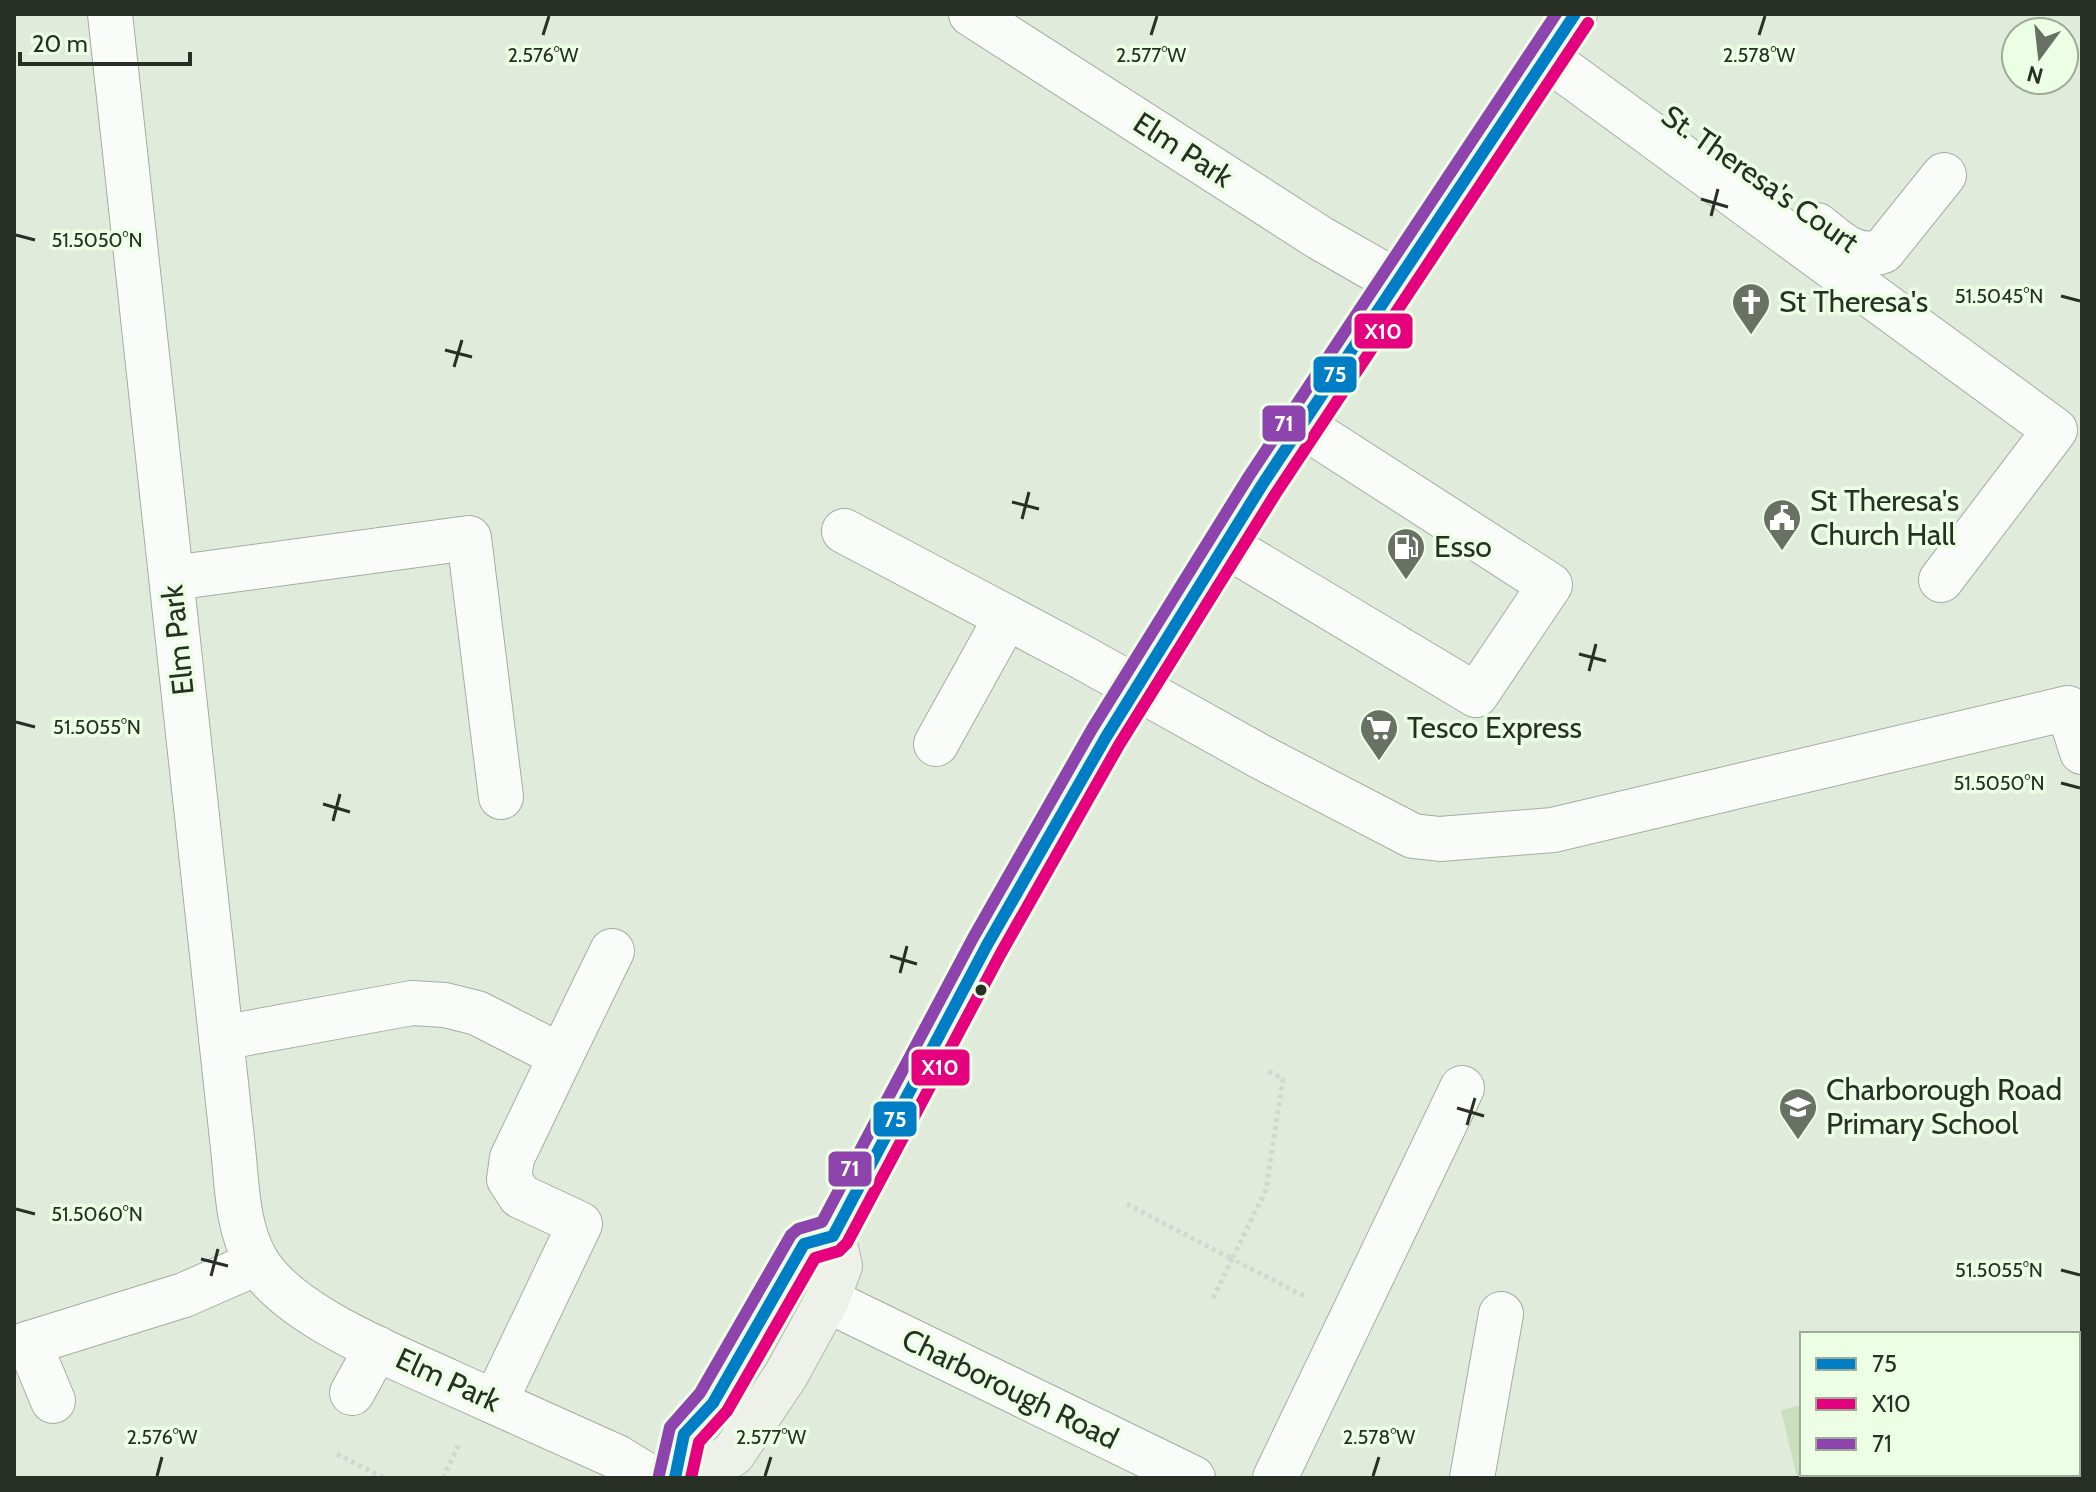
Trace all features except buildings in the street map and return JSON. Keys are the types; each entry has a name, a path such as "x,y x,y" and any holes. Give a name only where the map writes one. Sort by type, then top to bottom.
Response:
{"main road":[{"path":"694,1478 733,1454 786,1375 827,1300 840,1266 833,1236 975,967 1084,773 1262,485 1561,36"},
{"path":"675,1478 684,1434 713,1403 804,1244 833,1236"}],"street":[{"name":"Elm Park","path":"110,14 221,1038 241,1214 247,1242 257,1263 280,1289 315,1315 377,1348 617,1457 651,1478"},
{"name":"Elm Park","path":"971,14 1320,238 1397,282"},
{"path":"1561,36 2055,430 1941,580"},
{"name":"St. Theresa's Court","path":"1561,36 1858,253 1871,256 1883,251 1944,175"},
{"path":"1227,546 1476,695 1550,585 1303,426"},
{"path":"844,531 1413,836 1440,839 1553,830 2068,708 2082,752"},
{"path":"172,578 469,538 501,797"},
{"path":"936,744 1006,618"},
{"path":"495,1402 580,1224 520,1196 509,1179 512,1158 612,951"},
{"path":"221,1038 412,1003 445,1005 477,1013 561,1056"},
{"path":"1275,1478 1462,1088"},
{"path":"53,1401 22,1346 184,1295 257,1263"},
{"name":"Charborough Road","path":"827,1300 1193,1478"},
{"path":"1472,1478 1501,1314"},
{"path":"352,1393 377,1348"}],"path":[{"path":"1213,1298 1266,1190 1283,1079 1266,1070"},
{"path":"1127,1204 1267,1277"},
{"path":"443,1478 461,1441"},
{"path":"337,1454 384,1478"}],"green space":[{"path":"1800,1405 1800,1476 2049,1478 1797,1478 1781,1410"}],"transit line":[{"name":"71","path":"659,1475 670,1427 700,1393 791,1235 798,1229 822,1222 973,938 1092,729 1249,476 1556,14"},
{"name":"75","path":"675,1478 684,1434 713,1403 804,1244 833,1236 987,945 1106,737 1262,485 1575,14"},
{"name":"X10","path":"691,1478 699,1442 727,1411 815,1258 839,1251 847,1243 1001,953 1119,745 1276,493 1588,23"}],"place":[{"name":"St Theresa's","path":"1751,336"},
{"name":"St Theresa's Church Hall","path":"1782,552"},
{"name":"Esso","path":"1406,581"},
{"name":"Tesco Express","path":"1379,762"},
{"name":"Charborough Road Primary School","path":"1798,1141"}]}
